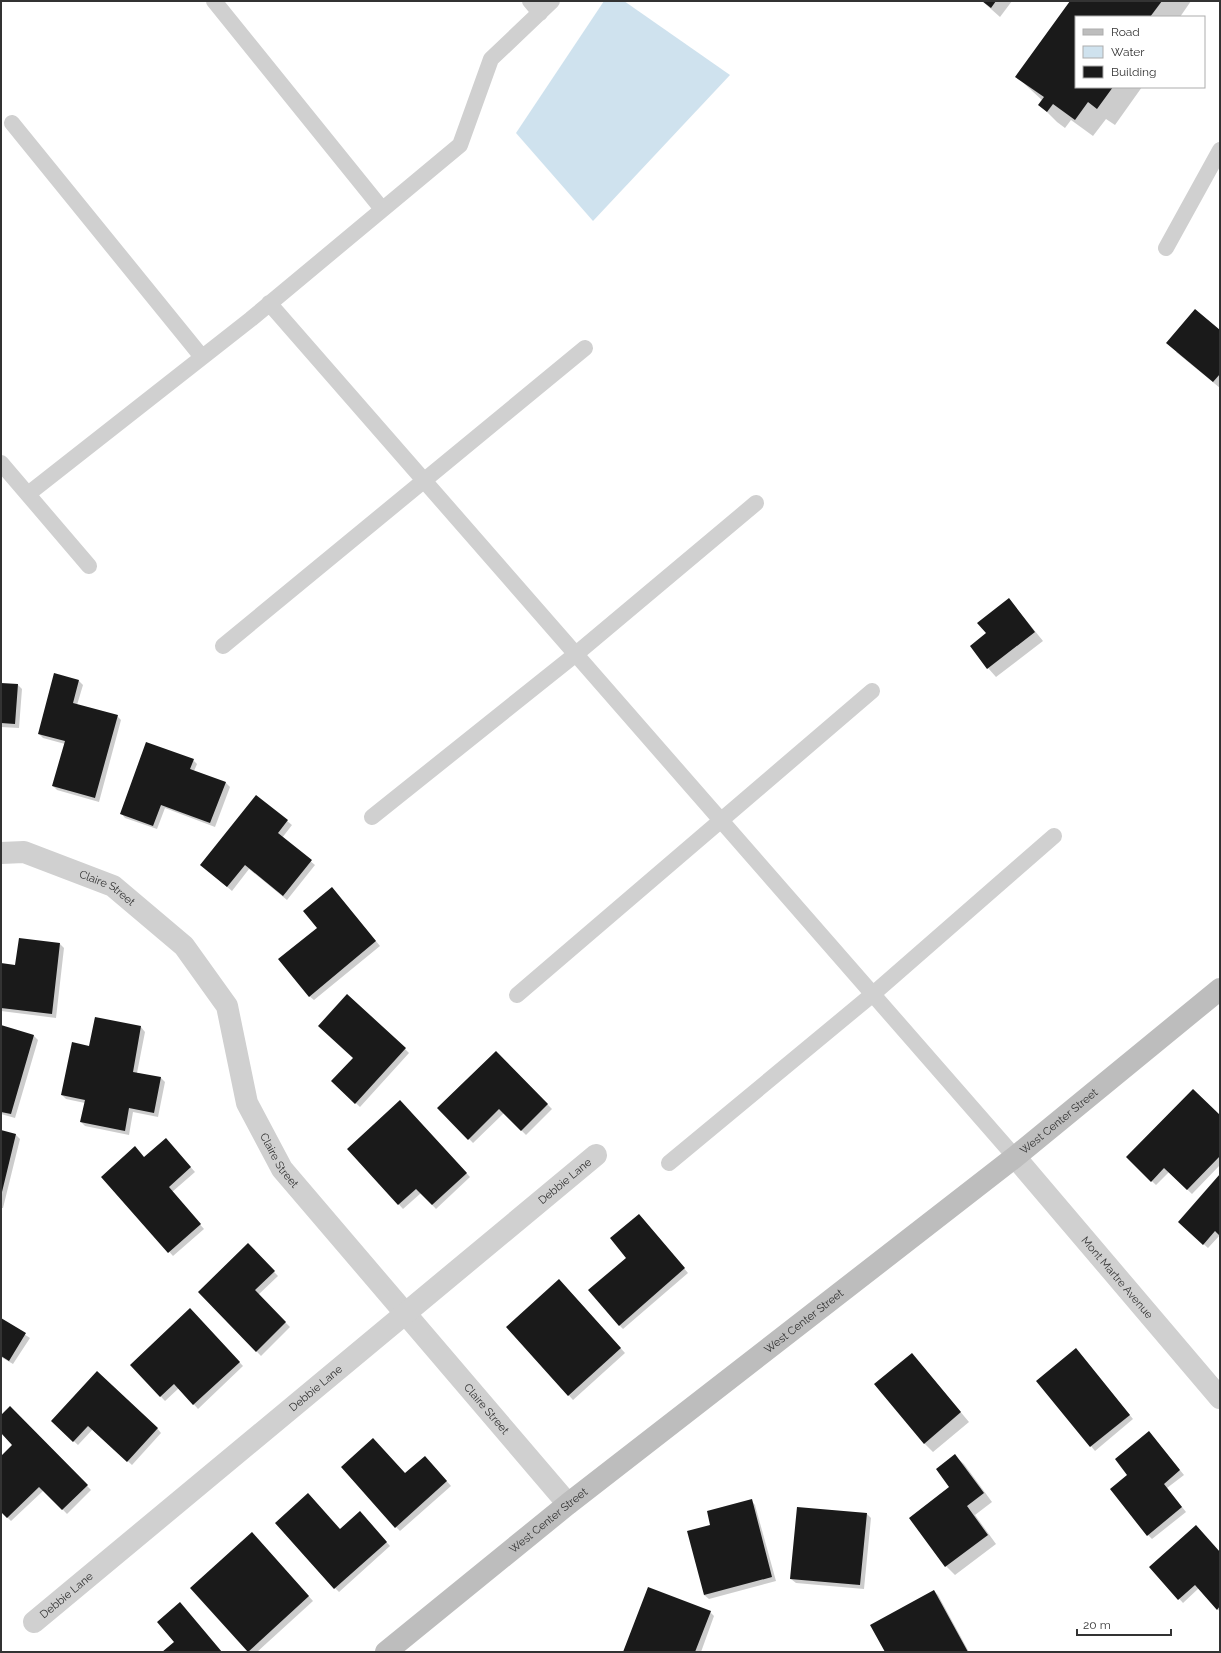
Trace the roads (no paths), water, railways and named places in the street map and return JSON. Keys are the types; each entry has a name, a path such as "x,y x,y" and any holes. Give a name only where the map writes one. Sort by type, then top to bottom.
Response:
{"main road":[{"name":"West Center Street","path":"386,1652 568,1504 1015,1157 1220,989"}],"street":[{"name":"Claire Street","path":"1,853 24,852 113,886 184,946 227,1006 246,1103 282,1169 568,1504"},
{"name":"Debbie Lane","path":"34,1622 596,1155"},
{"name":"Mont Martre Avenue","path":"1015,1157 1220,1398"}],"lane":[{"path":"214,1 382,210"},
{"path":"28,494 270,303 460,145 491,59 535,7 552,1"},
{"path":"12,123 202,357"},
{"path":"1166,248 1220,150"},
{"path":"270,303 1015,1157"},
{"path":"223,646 585,348"},
{"path":"1,463 89,566"},
{"path":"372,817 576,654 756,503"},
{"path":"517,995 872,691"},
{"path":"668,1163 873,994 1054,836"}],"water":[{"path":"604,1 624,1 730,75 593,221 516,133"}]}
